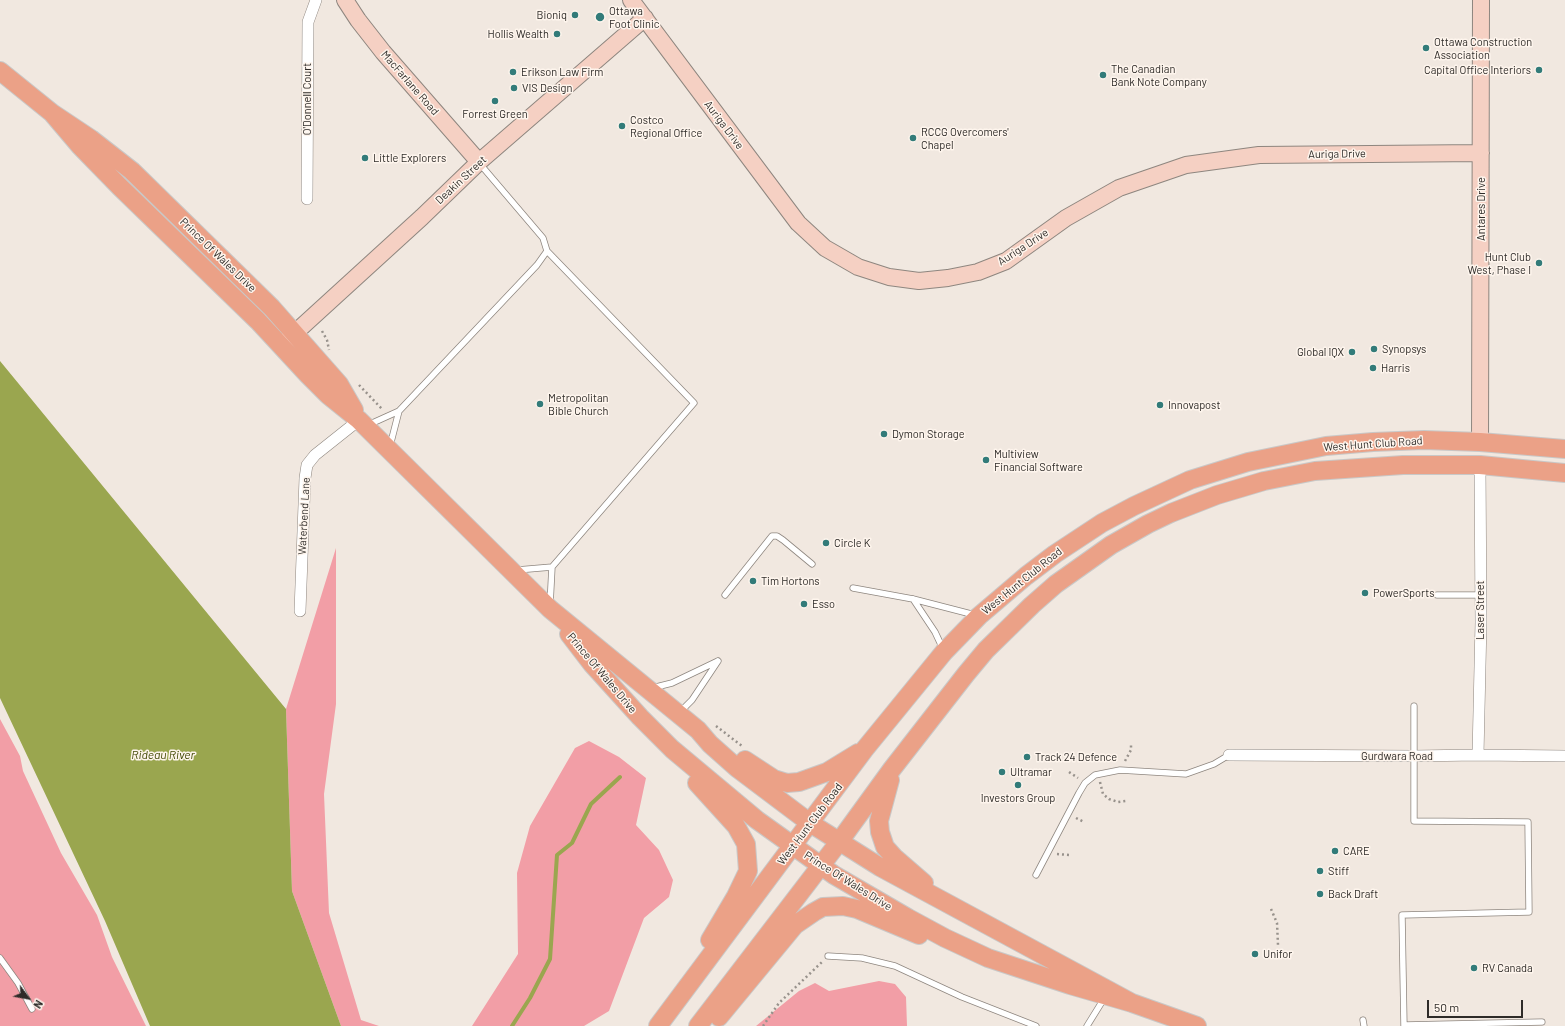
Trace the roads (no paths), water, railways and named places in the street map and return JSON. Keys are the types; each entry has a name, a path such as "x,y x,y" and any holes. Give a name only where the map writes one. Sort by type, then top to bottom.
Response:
{"main road":[{"name":"Prince Of Wales Drive","path":"0,71 52,113 91,139 132,171 225,261 272,308 339,384 362,423"},
{"name":"Prince Of Wales Drive","path":"52,113 80,146 119,186 258,321 328,395 362,423 510,571 550,609 648,689 678,713 705,727 710,744 737,768 810,823 911,885 1132,1002"},
{"name":"West Hunt Club Road","path":"663,1019 864,750 944,652 979,616 1026,576 1102,523 1134,506 1190,480 1248,462 1326,446 1398,440 1480,442 1565,449"},
{"path":"1480,442 1480,465"},
{"name":"West Hunt Club Road","path":"698,1026 821,866 892,769 986,650 1032,604 1110,545 1148,524 1217,495 1264,481 1315,471 1396,465 1480,465 1565,473"},
{"name":"Prince Of Wales Drive","path":"550,609 592,664 672,749 757,820 821,866 908,918 988,958 1132,1002 1197,1026"},
{"path":"645,722 654,725 664,723 678,713"},
{"path":"705,727 759,770 787,783 799,782 827,772 864,750"},
{"path":"663,1019 736,896 748,871 746,844 736,826 687,773 672,749"},
{"path":"892,769 879,821 880,832 885,847 898,861 948,905"},
{"path":"711,1026 795,925 823,907 838,906 857,909 930,940 988,958"}],"street":[{"name":"O'Donnell Court","path":"307,199 308,22 316,0"},
{"name":"MacFarlane Road","path":"345,0 358,20 383,52 479,162"},
{"name":"Auriga Drive","path":"631,0 798,222 825,248 858,267 889,277 919,281 948,278 978,272 1006,261 1066,218 1119,188 1186,165 1259,155 1481,153"},
{"name":"Antares Drive","path":"1480,442 1481,0"},
{"name":"Deakin Street","path":"281,346 422,217 479,162 645,18"},
{"name":"Waterbend Lane","path":"300,611 305,478 307,465 315,455 362,423"},
{"name":"Laser Street","path":"1478,755 1480,465"},
{"name":"Gurdwara Road","path":"1229,755 1565,756"}],"lane":[{"path":"479,162 542,238 548,251 694,403 552,567 550,609"},
{"path":"389,450 399,412 537,265 548,251"},
{"path":"362,423 399,412"},
{"path":"725,595 772,536 777,536 783,540 812,564"},
{"path":"510,571 552,567"},
{"path":"854,588 913,599 979,616"},
{"path":"1437,596 1480,595"},
{"path":"913,599 936,632 944,652"},
{"path":"648,689 672,683 718,661 692,700 678,713"},
{"path":"1414,706 1414,821 1528,822 1528,912 1402,915 1404,1025 1542,1022"},
{"path":"1036,875 1079,793 1085,783 1095,775 1120,770 1186,774 1214,764 1229,755"},
{"path":"828,956 862,958 895,966 962,997 1036,1026"},
{"path":"0,958 18,983 32,1009"},
{"path":"1087,1026 1106,995"}],"water":[{"name":"Rideau River","path":"0,361 286,709 292,891 341,1026 150,1026 105,921 0,698"}],"waterway":[{"path":"512,1026 530,998 550,959 557,855 572,843 591,804 620,777"}],"place":[{"name":"Bioniq","path":"575,15"},
{"name":"Ottawa Foot Clinic","path":"600,17"},
{"name":"Hollis Wealth","path":"557,34"},
{"name":"Ottawa Construction Association","path":"1426,48"},
{"name":"Capital Office Interiors","path":"1539,70"},
{"name":"Erikson Law Firm","path":"513,72"},
{"name":"The Canadian Bank Note Company","path":"1103,75"},
{"name":"VIS Design","path":"514,88"},
{"name":"Forrest Green","path":"495,101"},
{"name":"Costco Regional Office","path":"622,126"},
{"name":"RCCG Overcomers' Chapel","path":"913,138"},
{"name":"Little Explorers","path":"365,158"},
{"name":"Hunt Club West, Phase I","path":"1539,263"},
{"name":"Synopsys","path":"1374,349"},
{"name":"Global IQX","path":"1352,352"},
{"name":"Harris","path":"1373,368"},
{"name":"Metropolitan Bible Church","path":"540,404"},
{"name":"Innovapost","path":"1160,405"},
{"name":"Dymon Storage","path":"884,434"},
{"name":"Multiview Financial Software","path":"986,460"},
{"name":"Circle K","path":"826,543"},
{"name":"Tim Hortons","path":"753,581"},
{"name":"PowerSports","path":"1365,593"},
{"name":"Esso","path":"804,604"},
{"name":"Track 24 Defence","path":"1027,757"},
{"name":"Ultramar","path":"1002,772"},
{"name":"Investors Group","path":"1018,785"},
{"name":"CARE","path":"1335,851"},
{"name":"Stiff","path":"1320,871"},
{"name":"Back Draft","path":"1320,894"},
{"name":"Unifor","path":"1255,954"},
{"name":"RV Canada","path":"1474,968"}]}
